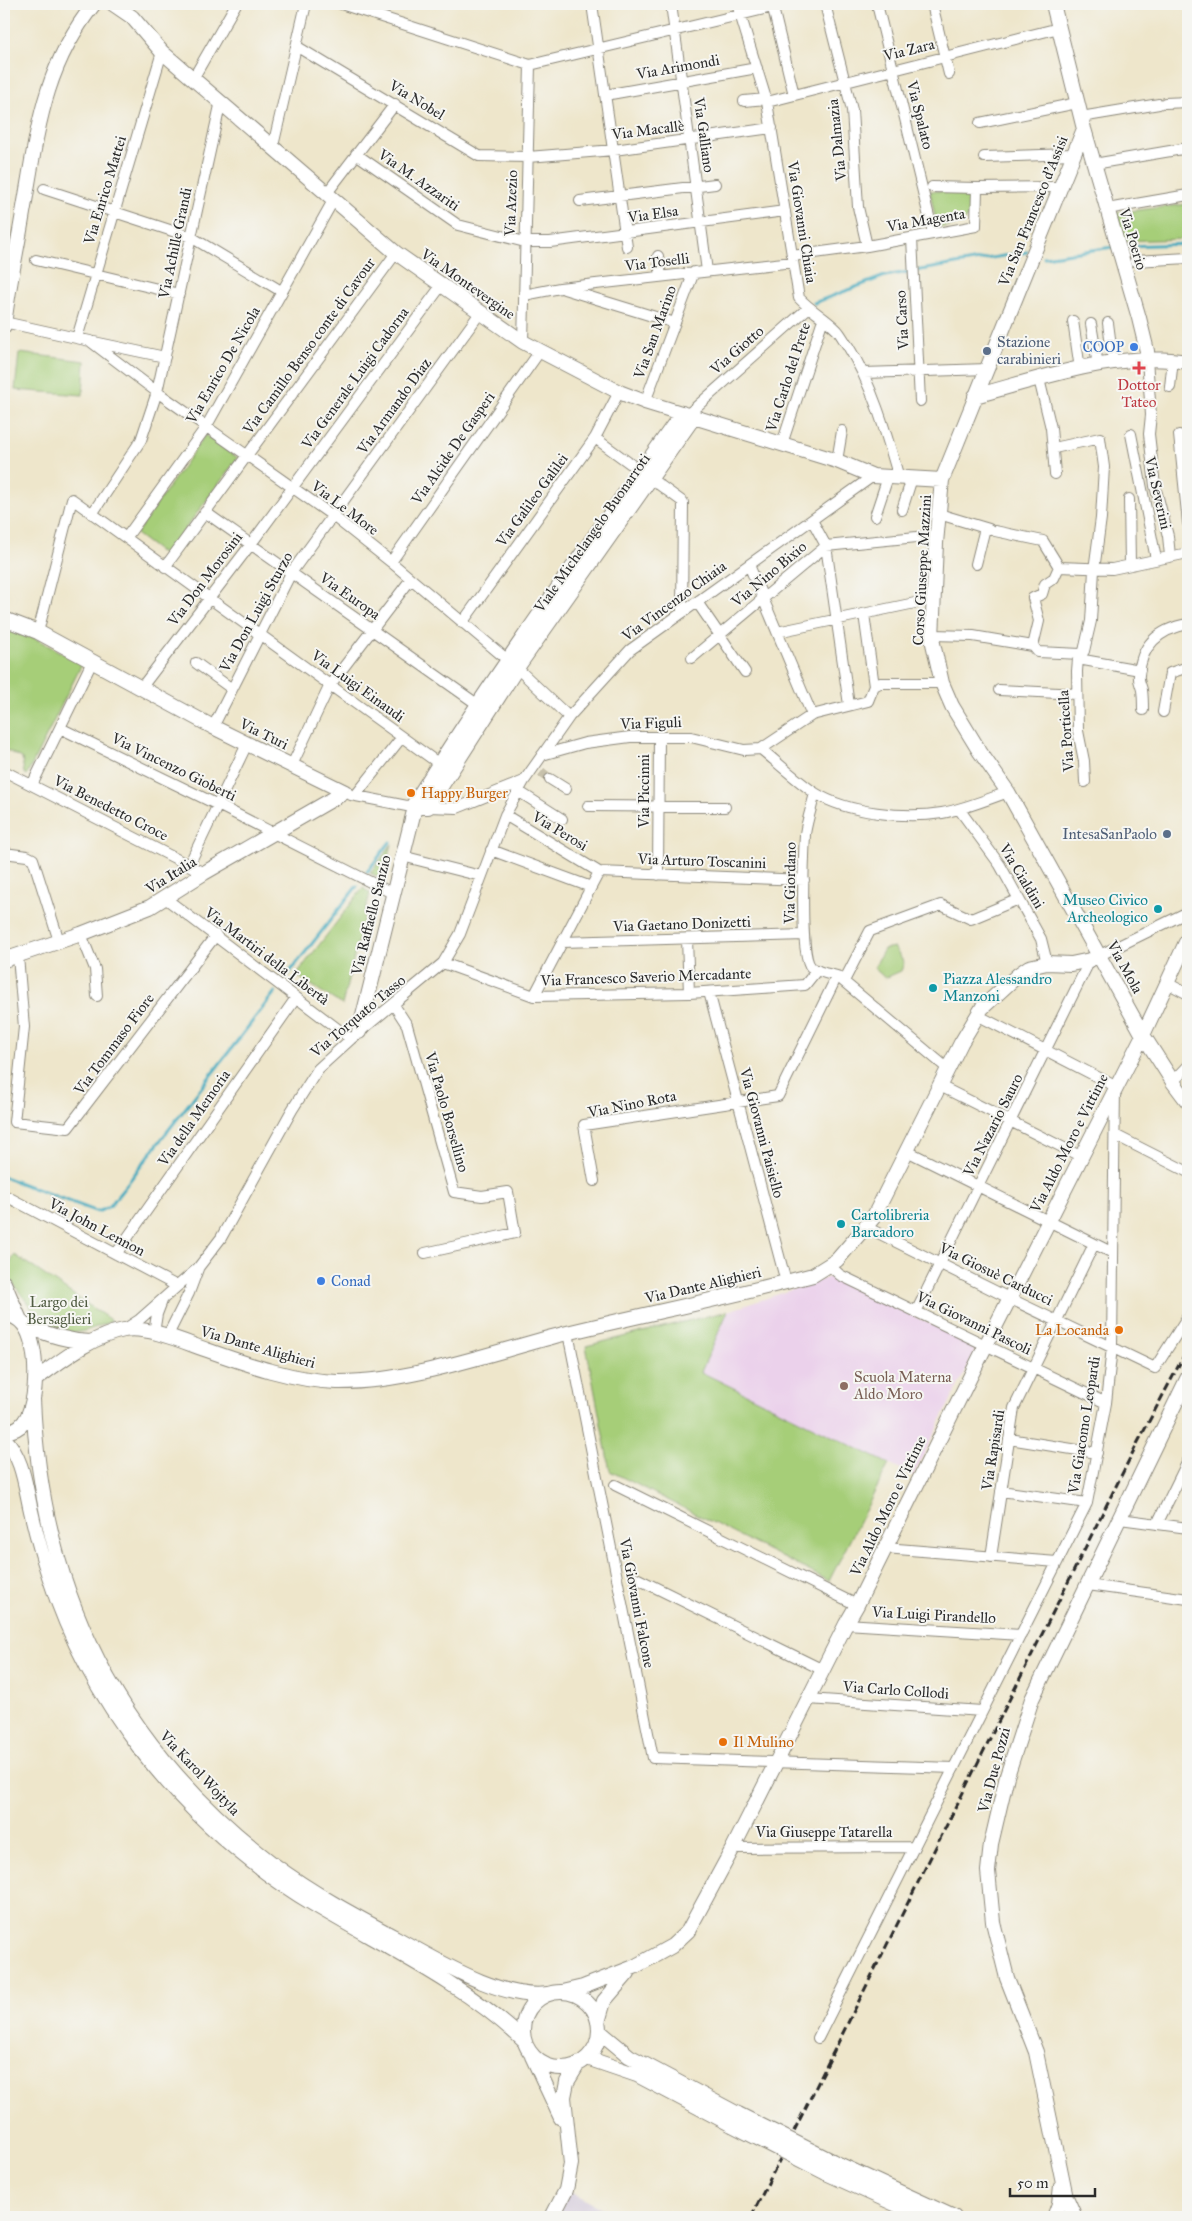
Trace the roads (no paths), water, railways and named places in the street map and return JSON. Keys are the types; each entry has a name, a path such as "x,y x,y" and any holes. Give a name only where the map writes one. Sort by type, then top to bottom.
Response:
{"street":[{"path":"4,324 47,91 67,42 94,4"},
{"name":"Via Montevergine","path":"113,4 132,17 162,52 194,77 396,253 522,342 619,392 645,402 838,461 869,479 895,481 942,480"},
{"path":"194,77 236,4"},
{"path":"273,146 306,4"},
{"path":"341,4 530,65 741,15 772,5 784,4"},
{"path":"592,4 627,247"},
{"name":"Via Galliano","path":"671,4 707,271"},
{"name":"Via Giovanni Chiaia","path":"737,4 757,68 772,128 799,298 808,308 838,330 864,373 895,481"},
{"name":"Via Dalmazia","path":"825,4 852,110 858,207 866,246"},
{"name":"Via Spalato","path":"877,4 893,70 927,188 933,233"},
{"path":"932,4 949,74"},
{"path":"1053,4 1082,123 1162,104 1188,102"},
{"path":"772,5 794,95"},
{"name":"Via Zara","path":"744,101 766,100 794,95 1059,28"},
{"name":"Via Nobel","path":"296,46 479,156 528,157"},
{"name":"Via Enrico Mattei","path":"76,338 162,52"},
{"name":"Via Azezio","path":"522,342 530,65"},
{"name":"Via Arimondi","path":"605,95 757,68"},
{"name":"Via Achille Grandi","path":"92,514 141,440 157,392 221,101"},
{"path":"980,123 1077,103"},
{"name":"Via Enrico De Nicola","path":"126,538 206,426 281,291 330,196 356,154 394,104"},
{"name":"Via San Francesco d'Assisi","path":"975,396 988,368 1073,154 1082,123"},
{"name":"Via Poerio","path":"1082,123 1148,350 1147,359"},
{"name":"Via Macallè","path":"528,157 614,150 772,128"},
{"path":"1094,164 1188,148"},
{"name":"Via M. Azzariti","path":"356,154 458,225 525,242"},
{"path":"984,157 1073,154"},
{"path":"580,201 715,184"},
{"name":"Via Magenta","path":"793,259 976,226 977,188 1059,187"},
{"path":"927,188 977,188"},
{"path":"44,189 191,237 281,291"},
{"path":"1106,209 1188,195"},
{"name":"Via Elsa","path":"525,242 550,242 785,211"},
{"name":"Via Carso","path":"912,238 920,401"},
{"name":"Via Camillo Benso conte di Cavour","path":"166,567 396,253"},
{"path":"658,256 661,276"},
{"path":"1135,261 1188,258"},
{"name":"Via Toselli","path":"524,295 560,288 793,259"},
{"path":"36,260 179,294"},
{"name":"Via San Marino","path":"645,402 694,272"},
{"name":"Via Generale Luigi Cadorna","path":"293,488 441,286"},
{"path":"560,288 675,323"},
{"name":"Via Giotto","path":"688,415 808,308"},
{"name":"Via Armando Diaz","path":"333,516 480,313"},
{"name":"Via Carlo del Prete","path":"782,444 822,319"},
{"path":"1073,321 1080,369"},
{"path":"1108,323 1113,361"},
{"name":"Via Le More","path":"4,324 165,358"},
{"path":"1091,324 1098,365"},
{"name":"Via Le More","path":"90,341 157,392 333,516 391,562 512,664 569,717"},
{"name":"Via Alcide De Gasperi","path":"391,562 540,351"},
{"path":"1147,359 1151,415 1149,434 1154,486 1168,536 1170,556"},
{"path":"1170,386 1173,359"},
{"path":"975,396 1113,361 1173,359 1188,362"},
{"path":"864,373 988,368"},
{"path":"1039,380 1054,448 1055,474"},
{"name":"Via Galileo Galilei","path":"462,623 595,438 619,392"},
{"name":"Corso Giuseppe Mazzini","path":"975,396 942,480 932,635 935,658 942,683 952,706 980,752 1008,792"},
{"name":"Viale Michelangelo Buonarroti","path":"512,664 688,415"},
{"path":"838,461 842,431"},
{"name":"Via Severini","path":"1130,434 1156,559"},
{"path":"1179,435 1188,523"},
{"path":"595,438 683,502 682,613"},
{"name":"Via Porticella","path":"1054,448 1100,438 1104,467 1091,622 1081,654 1078,694 1078,731 1085,782"},
{"name":"Via Vincenzo Chiaia","path":"524,782 537,769 542,755 569,717 630,650 869,479"},
{"path":"895,481 902,510"},
{"path":"875,516 895,481"},
{"name":"Via Don Morosini","path":"142,688 293,488"},
{"name":"Via Luigi Einaudi","path":"38,632 72,498 438,762"},
{"path":"1129,499 1130,564"},
{"name":"Via Europa","path":"206,512 477,704"},
{"path":"939,514 1043,542 1059,568"},
{"name":"Via Don Luigi Sturzo","path":"213,727 291,573 333,516"},
{"path":"812,520 826,546 849,705"},
{"path":"976,564 990,529"},
{"name":"Via Nino Bixio","path":"692,658 826,546 937,535"},
{"path":"1059,568 1112,569 1188,553"},
{"path":"749,565 812,715"},
{"path":"1033,646 1039,621 1033,598 1042,594 1045,584 1054,578 1059,568"},
{"path":"292,765 330,684 411,579"},
{"path":"777,632 934,599"},
{"path":"697,602 745,672"},
{"path":"864,614 874,686 868,700 812,715 761,749 815,793 838,804 858,810 917,815 941,813 959,809 1008,792"},
{"name":"Via Turi","path":"4,619 38,632 213,727 350,794 418,807 457,808 524,782"},
{"path":"1144,710 1142,688 1138,677 1144,654 1153,640 1164,630 1188,624"},
{"path":"932,635 973,636 1033,646 1038,652 1081,654 1140,670"},
{"path":"32,785 92,662"},
{"path":"196,663 232,688"},
{"path":"418,807 438,762 477,704 512,664"},
{"path":"418,807 512,664"},
{"path":"1164,712 1170,673 1188,667"},
{"path":"874,686 880,683 942,683"},
{"path":"999,690 1078,694"},
{"name":"Via Vincenzo Gioberti","path":"60,728 392,893"},
{"path":"350,794 402,737"},
{"name":"Via Figuli","path":"542,755 585,743 630,737 692,737 744,750 761,749"},
{"name":"Via Piccinni","path":"658,875 659,737"},
{"path":"189,865 247,744"},
{"name":"Via Benedetto Croce","path":"4,771 204,873"},
{"path":"550,779 566,789"},
{"name":"Via Torquato Tasso","path":"125,1330 198,1268 221,1238 292,1110 318,1069 355,1035 443,963 460,934 505,815 524,782"},
{"path":"518,791 562,819"},
{"name":"Via Mola","path":"1008,792 1095,957 1173,1082 1188,1102"},
{"name":"Via Giordano","path":"815,793 806,832 804,935 807,960 817,970"},
{"name":"Via Italia","path":"4,960 81,934 150,907 204,873 350,794"},
{"path":"588,806 724,807"},
{"name":"Via Raffaello Sanzio","path":"355,1035 402,856 418,807"},
{"name":"Via Cialdini","path":"959,809 1000,865 1041,939 1047,963"},
{"name":"Via Perosi","path":"505,815 599,872"},
{"path":"491,850 590,887"},
{"path":"4,853 27,856 33,859 60,941"},
{"path":"402,856 482,876"},
{"path":"534,996 599,872"},
{"name":"Via Arturo Toscanini","path":"599,872 804,880"},
{"name":"Via Martiri della Libertà","path":"166,898 296,998 355,1035"},
{"path":"738,1101 778,1096 840,979 870,930 941,906 971,919 1020,900"},
{"path":"1095,957 1188,912"},
{"path":"81,934 96,969 97,996"},
{"name":"Via Tommaso Fiore","path":"18,956 24,1027 14,1122 68,1128 216,935"},
{"name":"Via Gaetano Donizetti","path":"562,942 804,935"},
{"path":"687,938 689,993"},
{"name":"Via Aldo Moro e Vittime","path":"562,1992 583,1988 634,1967 672,1946 688,1931 734,1848 857,1605 1115,1086 1143,1035 1188,938"},
{"name":"Via Dante Alighieri","path":"160,1335 230,1358 290,1374 321,1381 350,1382 422,1372 568,1333 813,1275 830,1266 847,1250 880,1206 977,1015 1019,974 1029,967 1047,963 1071,964 1095,957"},
{"name":"Via Nazario Sauro","path":"916,1312 1095,957"},
{"name":"Via Francesco Saverio Mercadante","path":"443,963 534,996 689,993 806,985 817,970"},
{"path":"817,970 840,979 948,1069"},
{"path":"1167,983 1188,994"},
{"name":"Via Giovanni Paisiello","path":"709,992 786,1282"},
{"name":"Via della Memoria","path":"116,1254 296,998"},
{"name":"Via Paolo Borsellino","path":"394,1005 407,1025 454,1192 482,1196 508,1192 515,1233 425,1253"},
{"path":"977,1015 1115,1086"},
{"path":"1173,1082 1188,1066"},
{"path":"940,1086 1080,1156"},
{"name":"Via Giacomo Leopardi","path":"818,2038 1087,1503 1106,1403 1112,1347 1115,1086"},
{"name":"Via Nino Rota","path":"594,1181 584,1125 738,1101"},
{"path":"1115,1135 1188,1172"},
{"path":"907,1152 1113,1253"},
{"name":"Via John Lennon","path":"4,1195 177,1286"},
{"name":"Via Giosuè Carducci","path":"866,1227 1155,1368 1188,1316"},
{"name":"Via Rapisardi","path":"991,1557 1014,1408 1094,1244"},
{"name":"Via Giovanni Pascoli","path":"830,1266 840,1275 1106,1403"},
{"name":"Via Torquato Tasso","path":"160,1335 189,1293 198,1268"},
{"path":"4,1282 32,1349 36,1379 33,1399 25,1421 14,1430 4,1432"},
{"path":"36,1379 59,1361 91,1342 125,1330 160,1335 157,1314 162,1300"},
{"path":"4,1314 10,1315 22,1323 50,1336 71,1341 91,1342"},
{"name":"Via Giovanni Falcone","path":"568,1333 653,1758 776,1763"},
{"name":"Via Due Pozzi","path":"1075,2217 1066,2196 1036,2052 998,1950 991,1912 988,1871 998,1813 1025,1717 1032,1699 1188,1377"},
{"name":"Via Karol Wojtyla","path":"33,1399 37,1459 51,1528 72,1603 108,1682 153,1748 181,1780 238,1836 275,1865 351,1914 459,1972 520,1993 536,1996 548,1994"},
{"name":"Via Karol Wojtyla","path":"4,1438 18,1458 49,1576 74,1641 98,1689 141,1750 165,1780 198,1815 252,1863 313,1904 463,1991 503,2021 527,2047"},
{"path":"1009,1439 1097,1452"},
{"path":"1158,1524 1188,1461"},
{"path":"615,1485 857,1605"},
{"path":"1001,1490 1087,1503"},
{"path":"1120,1519 1188,1528"},
{"path":"885,1548 1057,1562"},
{"path":"634,1577 823,1670"},
{"path":"1088,1585 1188,1599"},
{"name":"Via Luigi Pirandello","path":"846,1624 1020,1635"},
{"name":"Via Carlo Collodi","path":"808,1700 982,1712"},
{"path":"776,1763 954,1768"},
{"name":"Via Giuseppe Tatarella","path":"734,1848 914,1847"},
{"name":"Via Aldo Moro e Vittime","path":"598,2027 604,2001 634,1967"},
{"path":"552,2217 566,2190 571,2164 565,2128 564,2097 567,2082 597,2041 598,2027 593,2011 585,2001 575,1994 562,1992 548,1994 539,1999 526,2013 523,2022 527,2047 565,2128"},
{"path":"598,2027 629,2056 735,2119"},
{"path":"527,2047 537,2060 552,2067 568,2068 582,2061 637,2075 735,2119 924,2217"},
{"path":"829,2167 954,2217"},
{"path":"1054,2217 1059,2204 1062,2178"},
{"name":"Via Due Pozzi","path":"1062,2217 1066,2196"}],"waterway":[{"path":"1123,246 1188,244"},
{"path":"1044,257 1113,247"},
{"path":"814,303 885,276 1027,252"},
{"path":"367,872 390,842"},
{"path":"286,977 357,886"},
{"path":"4,1177 95,1211 100,1211 110,1206 275,992"}],"tunnel":[{"path":"541,772 550,779"}],"railway":[{"path":"751,2217 1138,1442 1188,1348"}],"place":[{"name":"COOP","path":"1134,347"},
{"name":"Stazione carabinieri","path":"987,351"},
{"name":"Dottor Tateo","path":"1139,368"},
{"name":"Happy Burger","path":"411,793"},
{"name":"IntesaSanPaolo","path":"1167,834"},
{"name":"Museo Civico Archeologico","path":"1158,909"},
{"name":"Piazza Alessandro Manzoni","path":"933,988"},
{"name":"Cartolibreria Barcadoro","path":"841,1224"},
{"name":"Conad","path":"321,1281"},
{"name":"La Locanda","path":"1119,1330"},
{"name":"Scuola Materna Aldo Moro","path":"844,1386"},
{"name":"Il Mulino","path":"723,1742"}],"park label":[{"name":"Largo dei Bersaglieri","path":"59,1310"}]}
